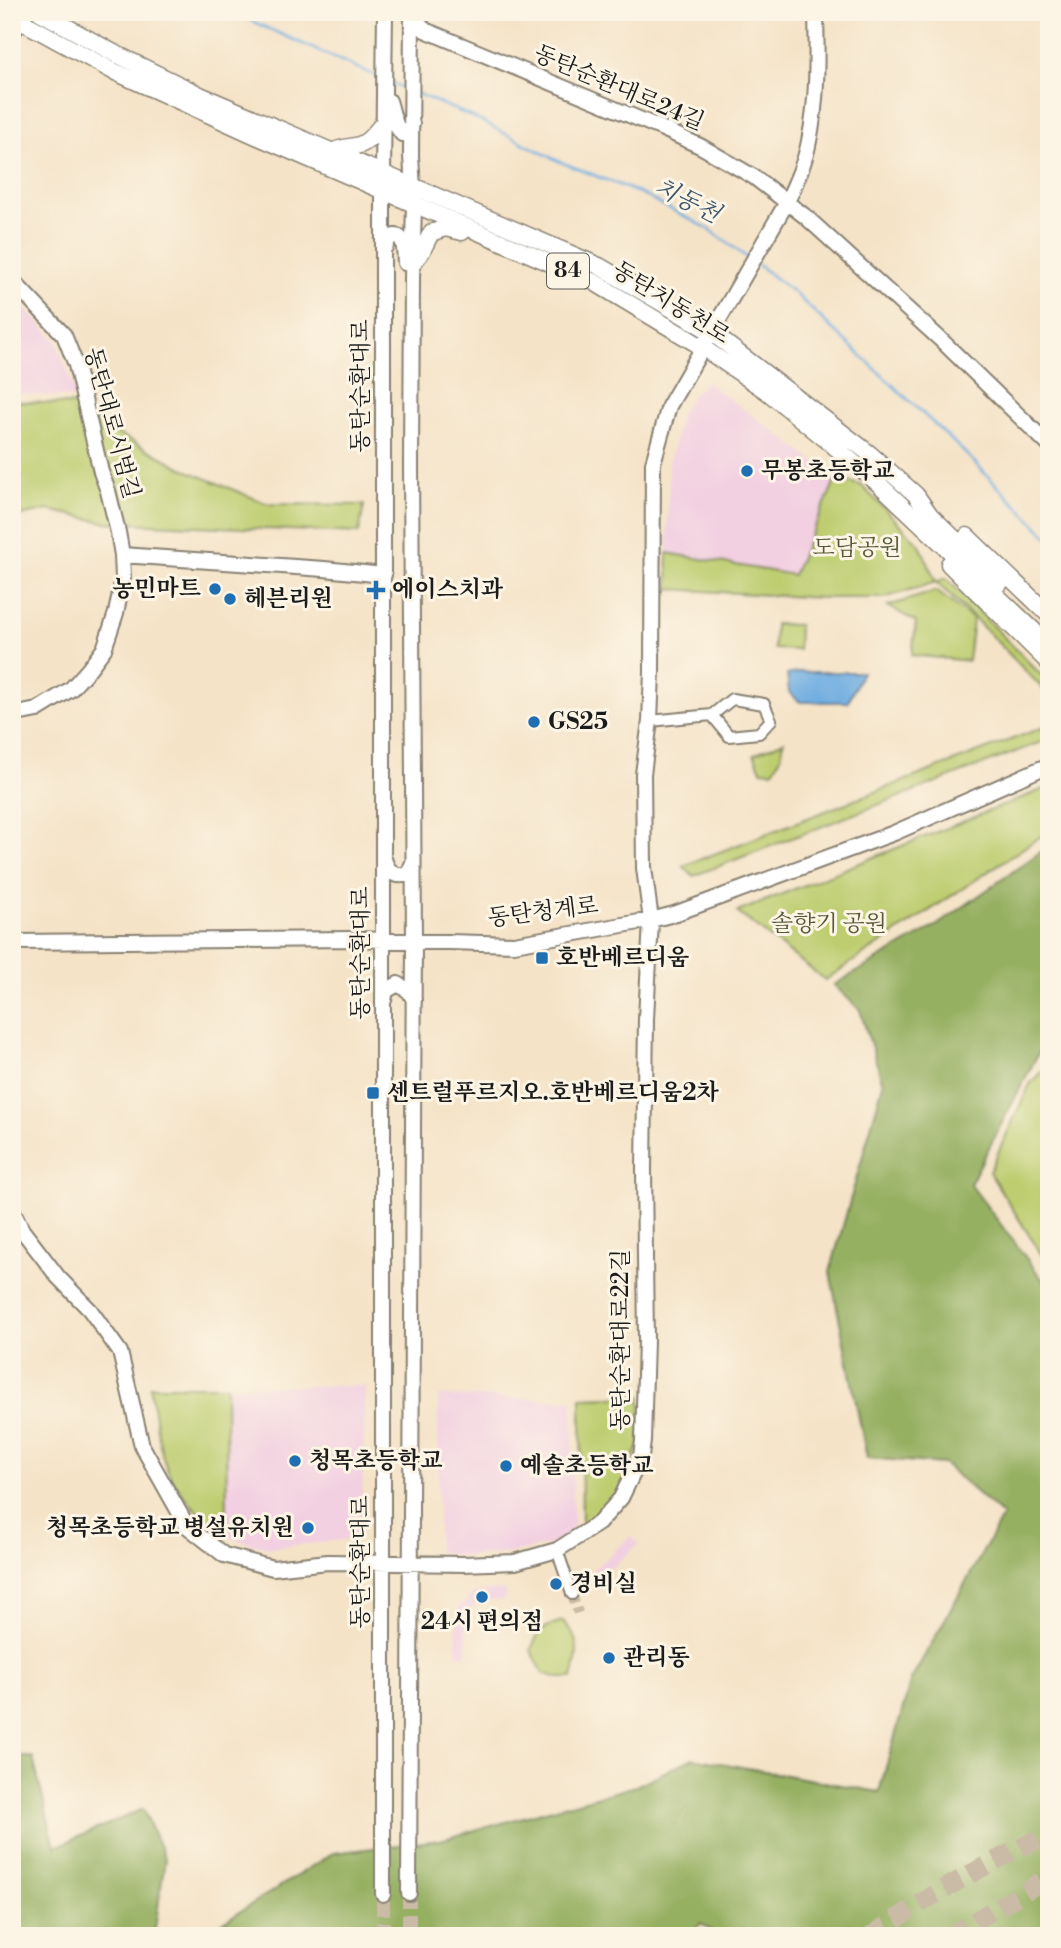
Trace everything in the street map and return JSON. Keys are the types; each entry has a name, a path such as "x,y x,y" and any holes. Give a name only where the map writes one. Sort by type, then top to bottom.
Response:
{"main road":[{"name":"동탄치동천로","path":"40,12 200,96 599,266 711,332 870,454 916,495 930,514 1049,631"},
{"name":"동탄치동천로","path":"18,21 111,70 594,282 702,347 769,393 840,450 1049,645"},
{"path":"331,152 340,147 365,142 384,122"},
{"path":"412,271 431,233 445,228 462,233 471,229"},
{"path":"916,495 1001,567 1049,615"},
{"path":"904,508 913,523 956,571 1049,663"}],"street":[{"name":"동탄순환대로","path":"383,1894 385,12"},
{"path":"412,12 425,30 412,50"},
{"path":"409,1893 414,1000 412,12"},
{"path":"711,332 787,202 798,178 810,141 815,86 816,12"},
{"name":"동탄순환대로24길","path":"425,30 663,129 702,147 754,177 806,216 1049,444"},
{"path":"384,90 399,131 402,134 411,129"},
{"path":"384,249 390,237 400,237 403,242 405,270 412,271"},
{"name":"동탄대로시범길","path":"12,280 64,335 76,365 108,491 122,555 123,578 116,613 104,649 88,670 71,689 37,710 12,715"},
{"name":"동탄순환대로22길","path":"12,1209 22,1230 58,1277 90,1310 120,1353 142,1446 187,1526 224,1555 273,1568 328,1562 514,1562 557,1550 599,1523 621,1498 641,1457 643,1441 646,1340 646,1018 652,919 644,868 643,774 650,721 652,672 653,463 669,406 711,332"},
{"path":"122,555 384,575"},
{"path":"650,721 712,715 732,699 764,704 771,720 759,733 729,736 712,715"},
{"name":"동탄청계로","path":"12,942 384,939 514,944 674,914 894,833 1049,765"},
{"path":"384,858 386,867 392,874 400,876 408,874 414,861"},
{"path":"384,1001 386,991 398,984 409,991 414,1000"},
{"path":"557,1550 572,1594"}],"shaded area":[{"path":"12,295 55,339 78,398 12,393"},
{"name":"무봉초등학교","path":"706,382 836,479 793,575 667,553 669,463 681,413 692,395"},
{"name":"청목초등학교","path":"226,1386 365,1386 361,1538 269,1548 227,1537"},
{"name":"예솔초등학교","path":"438,1396 573,1400 573,1532 555,1544 510,1553 465,1556 438,1552"},
{"path":"631,1536 639,1544 590,1586 581,1587 580,1577 586,1576"},
{"path":"504,1590 505,1600 479,1602 466,1615 467,1655 457,1655 456,1611 473,1593"}],"green space":[{"path":"12,401 78,405 103,426 188,471 268,504 364,505 359,533 104,522 48,510 16,517 12,525"},
{"name":"도담공원","path":"836,479 861,485 920,545 936,582 884,598 821,598 669,589 667,553 793,575"},
{"path":"946,578 1049,683 1049,695 976,620 936,582"},
{"path":"936,591 973,619 968,661 912,655 916,622 888,606"},
{"path":"775,624 799,625 798,650 774,649"},
{"path":"1049,725 1049,739 693,876 683,866"},
{"path":"784,741 781,757 773,771 761,770 754,754"},
{"name":"솔향기 공원","path":"1049,787 1049,831 825,980 737,912"},
{"path":"1049,846 1049,1046 1041,1048 970,1184 1049,1288 1049,1936 719,1936 701,1923 689,1936 201,1936 333,1853 440,1840 636,1786 693,1758 879,1792 911,1680 1003,1516 944,1464 867,1458 830,1272 883,1084 860,1010 834,985 936,926"},
{"path":"1049,1063 1049,1266 989,1172 1030,1084"},
{"path":"150,1386 226,1386 227,1537 190,1503 168,1472 159,1443"},
{"path":"641,1396 640,1444 618,1496 582,1532 581,1398"},
{"path":"563,1621 573,1634 577,1647 572,1678 558,1678 543,1673 531,1650 542,1630"},
{"path":"12,1755 33,1758 55,1847 143,1809 165,1859 154,1936 12,1936"}],"water":[{"path":"800,672 862,672 848,702 800,702 789,692 787,675"}],"waterway":[{"name":"치동천","path":"231,12 380,78"},
{"name":"치동천","path":"389,82 406,89"},
{"name":"치동천","path":"418,94 477,119 558,161 637,192 709,229 749,259"},
{"name":"치동천","path":"758,265 791,290 964,452 1049,538"}],"tunnel":[{"path":"572,1594 578,1613"},
{"path":"871,1936 958,1881 1049,1834"},
{"path":"950,1936 1049,1877"},
{"path":"409,1893 409,1936"},
{"path":"383,1894 383,1936"}],"place":[{"name":"무봉초등학교","path":"747,471"},
{"name":"농민마트","path":"215,589"},
{"name":"에이스치과","path":"376,590"},
{"name":"헤븐리원","path":"230,599"},
{"name":"GS25","path":"534,722"},
{"name":"호반베르디움","path":"542,958"},
{"name":"센트럴푸르지오.호반베르디움2차","path":"373,1093"},
{"name":"청목초등학교","path":"295,1461"},
{"name":"예솔초등학교","path":"506,1466"},
{"name":"청목초등학교 병설유치원","path":"308,1528"},
{"name":"경비실","path":"556,1584"},
{"name":"24시 편의점","path":"482,1597"},
{"name":"관리동","path":"609,1658"}]}
